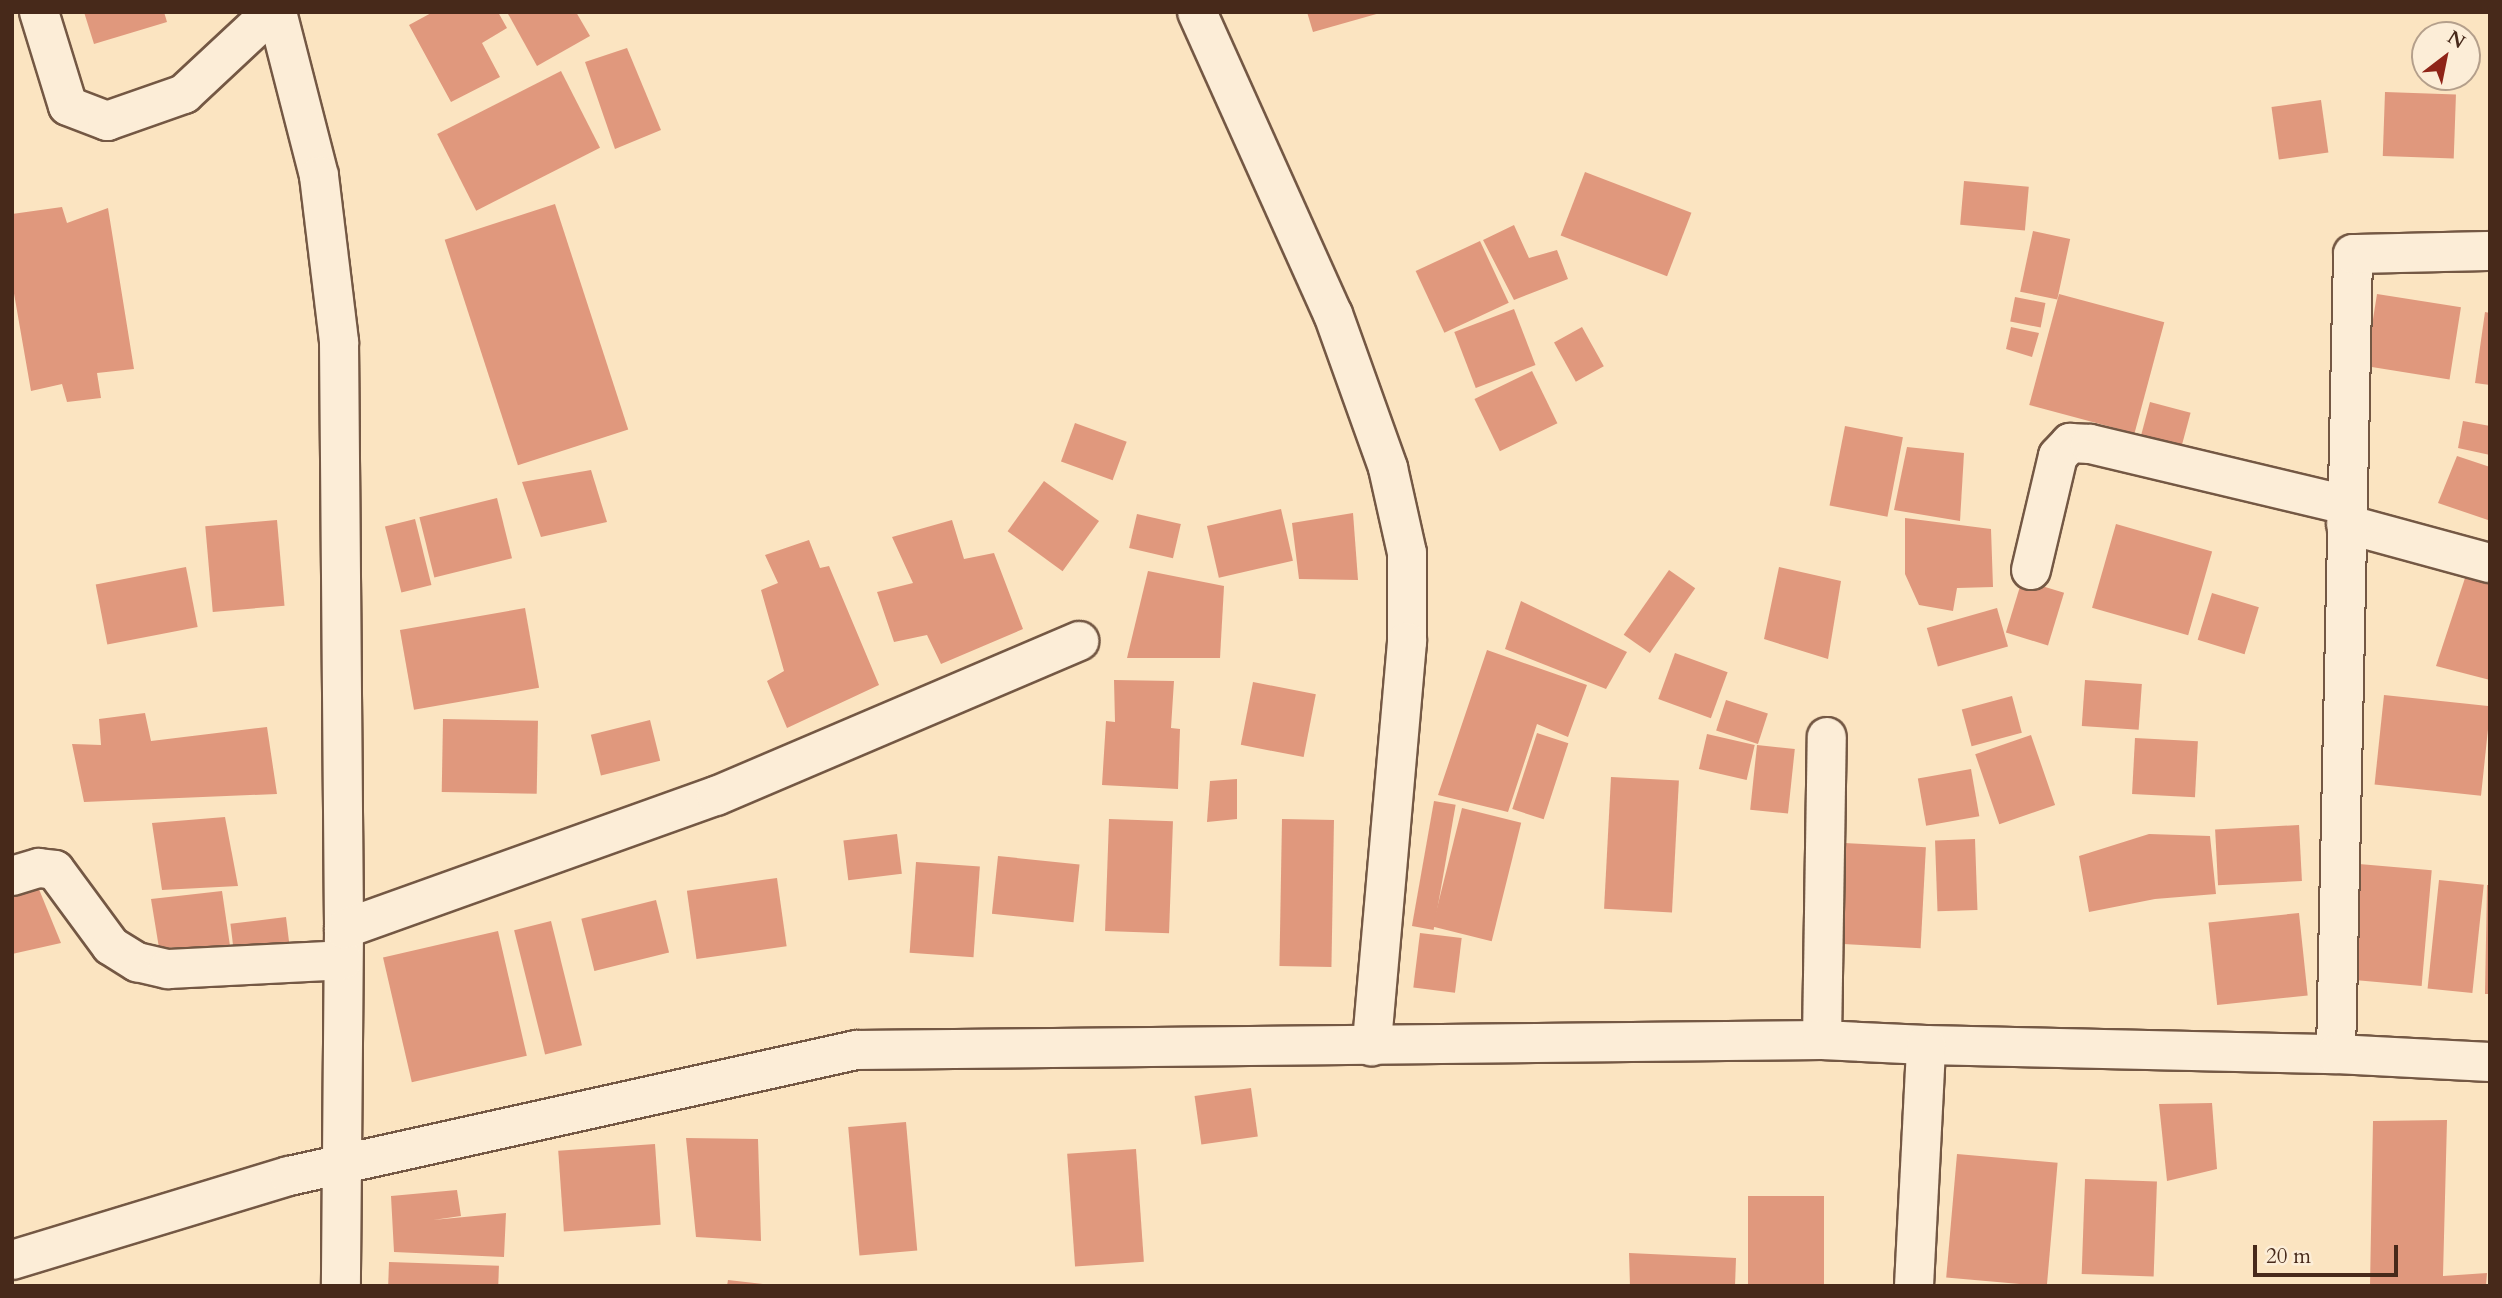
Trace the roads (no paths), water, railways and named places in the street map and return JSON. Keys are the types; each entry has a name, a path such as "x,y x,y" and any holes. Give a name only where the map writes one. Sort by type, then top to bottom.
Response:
{"street":[{"path":"39,12 68,106 107,121 184,94 275,12 319,176 339,342 343,945 341,1286"},
{"path":"1197,12 1333,314 1388,468 1407,554 1407,642 1372,1046"},
{"path":"2336,1054 2353,254 2490,251"},
{"path":"2031,570 2058,456 2070,443 2090,444 2346,515 2490,563"},
{"path":"12,876 39,868 55,870 111,946 137,962 168,969 343,945 716,796 1079,641"},
{"path":"1822,1040 1826,737"},
{"path":"12,1260 289,1176 856,1050 1822,1040 1926,1045 2336,1054 2490,1062"},
{"path":"1914,1286 1926,1045"}]}
